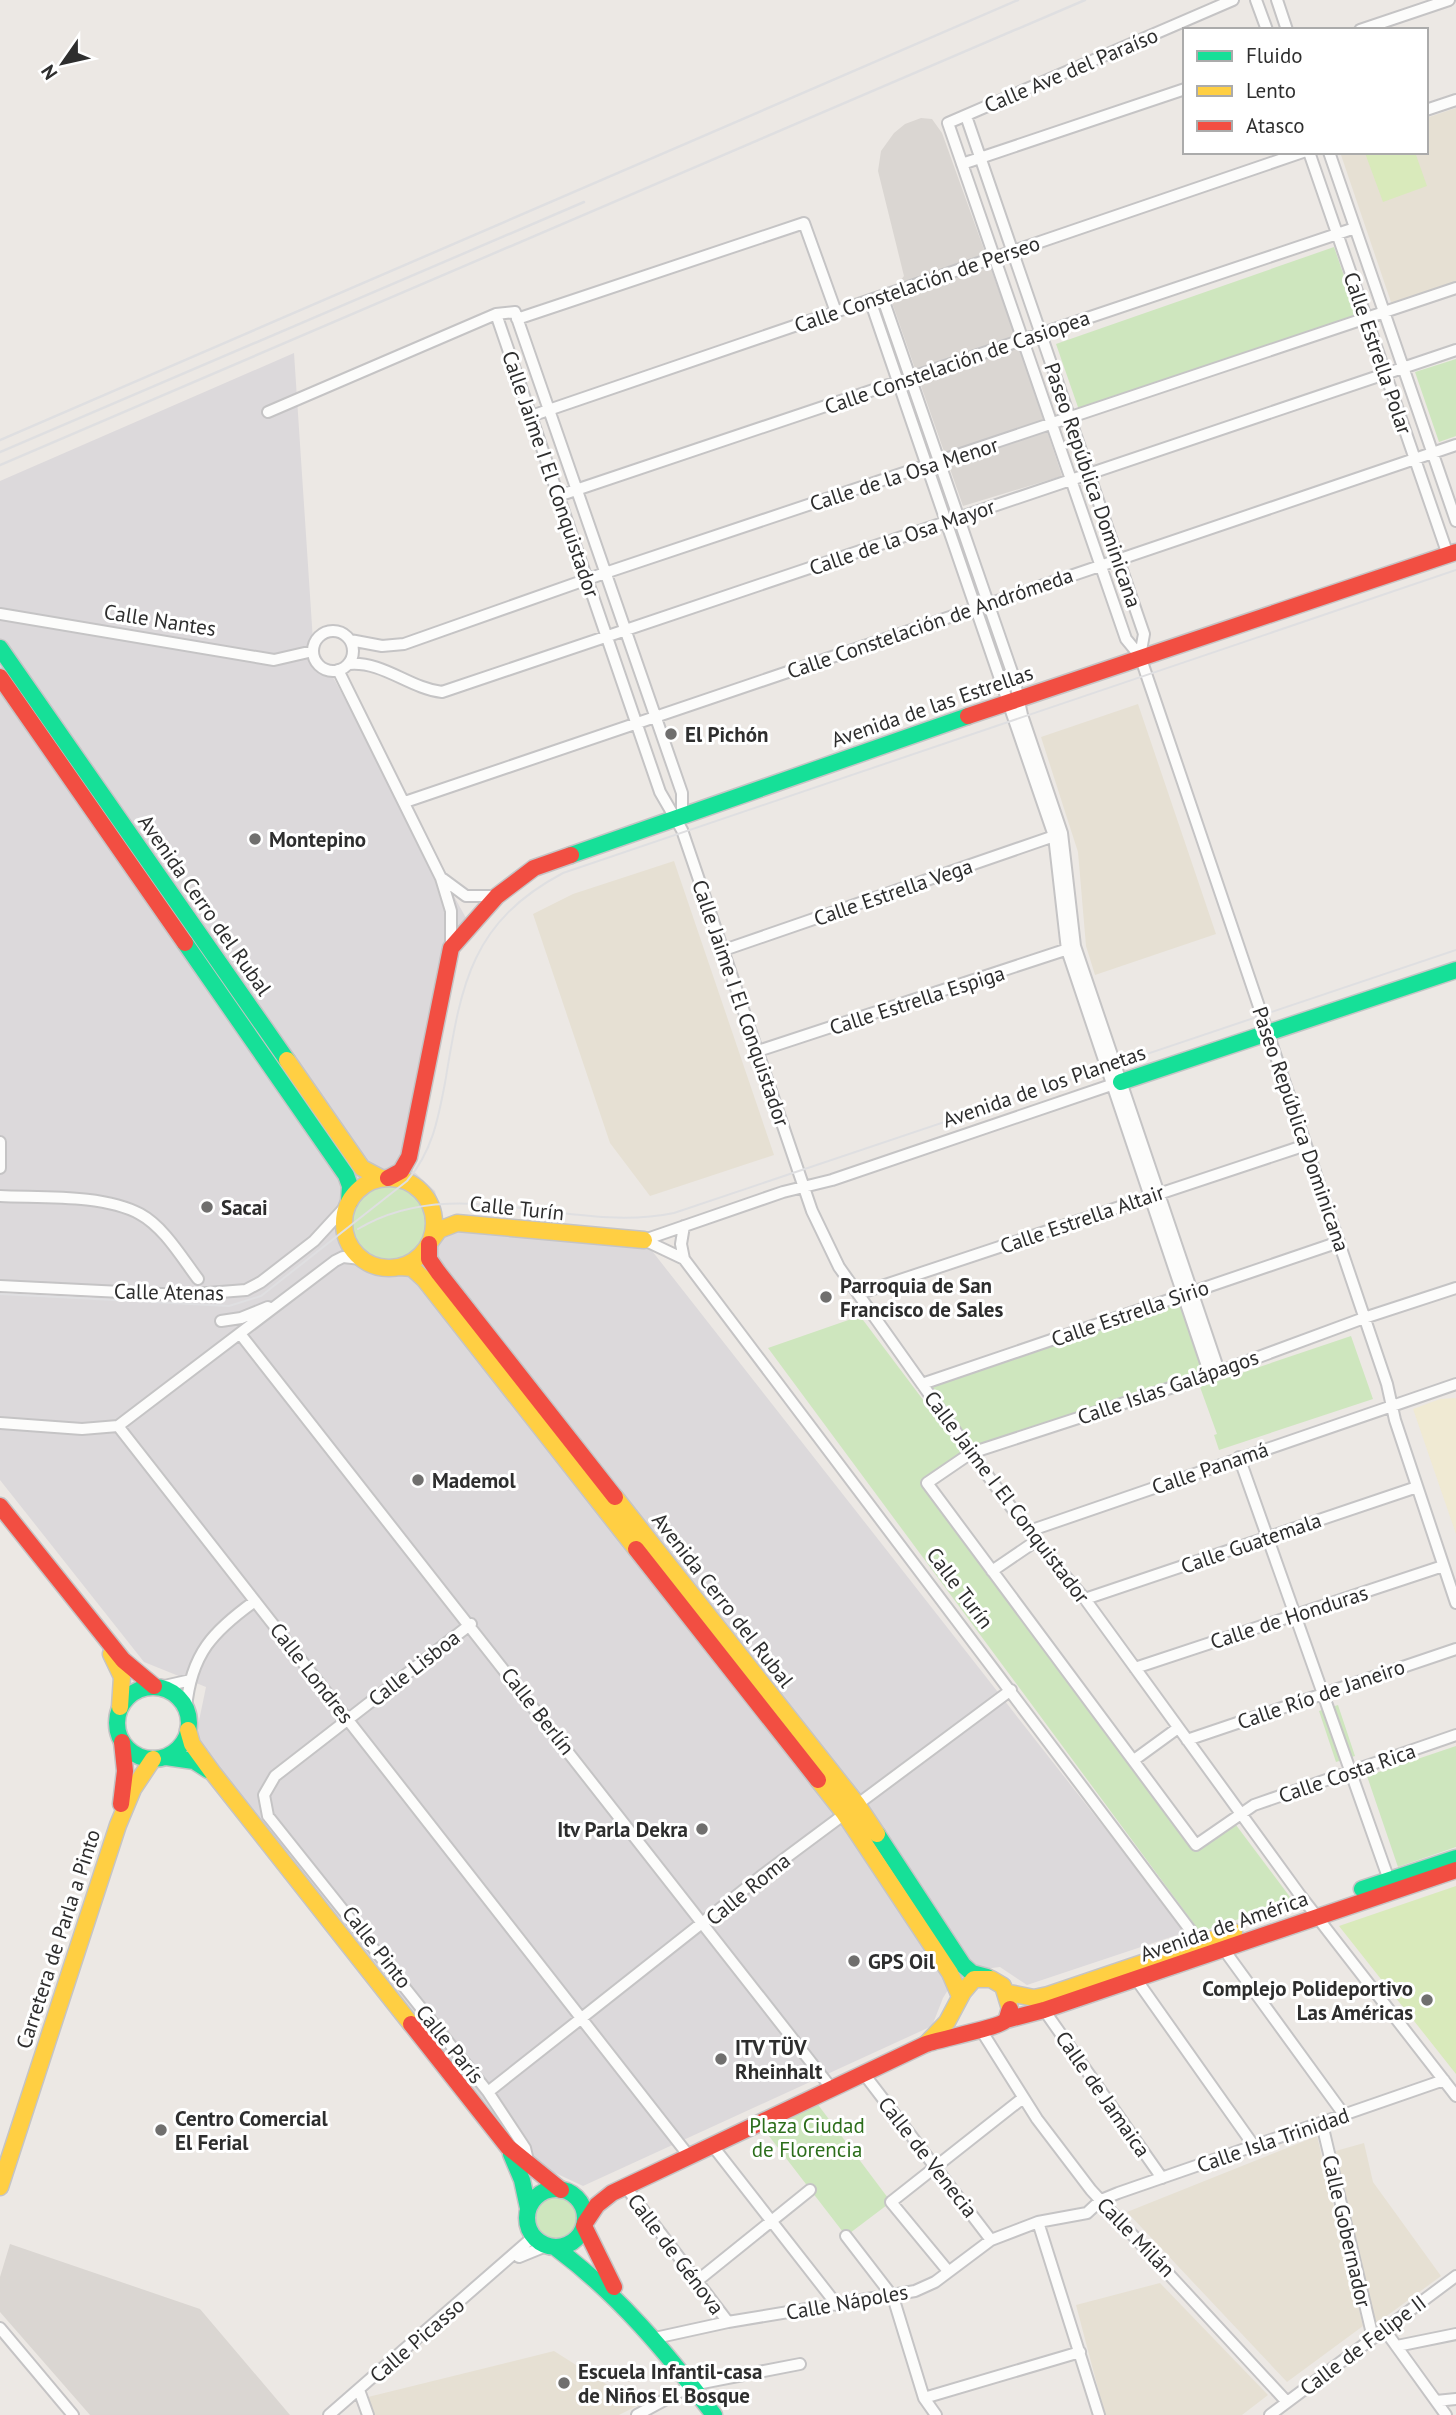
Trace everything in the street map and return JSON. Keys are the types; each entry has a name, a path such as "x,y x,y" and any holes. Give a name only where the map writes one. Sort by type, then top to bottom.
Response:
{"street":[{"name":"Calle Ave del Paraíso","path":"948,124 1233,0"},
{"path":"1256,0 1265,28"},
{"path":"1277,0 1286,28"},
{"path":"1366,28 1449,0"},
{"path":"962,164 1183,90"},
{"path":"1428,109 1456,100"},
{"name":"Paseo República Dominicana","path":"965,116 1144,634 1140,658"},
{"name":"Paseo República Dominicana","path":"948,124 1126,639 1140,658 1339,1242 1456,1603"},
{"name":"Calle Constelación de Perseo","path":"531,416 1297,154"},
{"name":"Calle Estrella Polar","path":"1310,154 1415,459 1454,554"},
{"name":"Calle Estrella Polar","path":"1330,154 1456,520"},
{"path":"268,412 496,314 516,316 804,223 836,312"},
{"name":"Calle Constelación de Casiopea","path":"558,496 1355,228"},
{"name":"Calle de la Osa Menor","path":"350,640 382,646 404,644 605,573 1456,288"},
{"path":"876,298 903,380 926,467 975,608 1013,700 1058,834 1071,948 1214,1373"},
{"name":"Calle Jaime I El Conquistador","path":"496,314 660,792 679,821 804,1186 839,1267 1036,1541 1085,1599 1313,1911 1456,2096"},
{"name":"Calle Jaime I El Conquistador","path":"516,316 683,797 679,821"},
{"name":"Calle de la Osa Mayor","path":"349,664 361,663 384,670 417,687 442,692 1456,350"},
{"path":"903,380 940,463 988,604 1013,700"},
{"name":"Calle Constelación de Andrómeda","path":"405,802 1456,445"},
{"name":"Avenida de las Estrellas","path":"451,948 497,896 534,867 679,821 1013,700 1454,554"},
{"name":"Calle Nantes","path":"0,614 274,660 313,651"},
{"path":"329,631 340,632 350,640 354,651 349,664 338,670 321,667 313,651 317,638 329,631"},
{"name":"Avenida Cerro del Rubal","path":"0,648 362,1168 384,1178"},
{"path":"338,670 441,878 451,911 451,948 409,1157 401,1171 361,1187 348,1203 346,1230 361,1259"},
{"name":"Avenida Cerro del Rubal","path":"0,677 346,1175 350,1186 348,1203"},
{"name":"Calle Estrella Vega","path":"724,950 1058,834"},
{"path":"441,878 455,891 466,896 497,896"},
{"name":"Calle Estrella Espiga","path":"758,1051 1071,948"},
{"name":"Avenida de los Planetas","path":"644,1240 804,1186 832,1180 1456,970"},
{"path":"0,1142 0,1168"},
{"name":"Calle Estrella Altair","path":"858,1294 1306,1144"},
{"path":"0,1423 82,1429 118,1426 335,1261 343,1257 361,1259 380,1267 400,1267 414,1261 430,1242 435,1219 422,1192 407,1181 384,1178"},
{"path":"0,1196 93,1201 140,1214 169,1241 210,1294"},
{"name":"Calle Atenas","path":"0,1286 190,1295 239,1292 261,1282 314,1241 348,1203"},
{"name":"Calle Turín","path":"430,1242 439,1230 457,1223 644,1240 684,1259 1200,1943"},
{"path":"684,1226 681,1244 684,1259"},
{"name":"Avenida Cerro del Rubal","path":"430,1242 429,1259 438,1272 850,1809 963,1965 972,1973 987,1978"},
{"name":"Calle Estrella Sirio","path":"922,1384 1339,1242"},
{"name":"Avenida Cerro del Rubal","path":"400,1267 412,1268 424,1279 850,1809 950,1973 959,1996"},
{"path":"190,1295 196,1290 198,1279"},
{"name":"Calle Islas Galápagos","path":"992,1571 927,1483 971,1453 1456,1289"},
{"name":"Calle Atenas","path":"221,1321 242,1318 278,1304"},
{"name":"Calle Berlín","path":"241,1335 471,1624 832,2089"},
{"name":"Calle Panamá","path":"1029,1531 1456,1384"},
{"name":"Calle Londres","path":"118,1426 689,2156"},
{"path":"1239,1457 1389,1880"},
{"name":"Calle Guatemala","path":"1085,1599 1417,1487"},
{"path":"0,1506 123,1660 157,1687 179,1696 186,1708"},
{"path":"1036,1541 992,1571 1134,1760 1178,1728"},
{"name":"Calle de Honduras","path":"1135,1668 1443,1566"},
{"path":"160,1758 176,1751 188,1730 186,1708 191,1680 207,1642 221,1626 255,1601"},
{"path":"77,1605 118,1663 123,1690 117,1729 121,1742 139,1757 194,1761 213,1773"},
{"name":"Calle Lisboa","path":"264,1795 275,1776 471,1624"},
{"name":"Calle Río de Janeiro","path":"1187,1740 1456,1649"},
{"path":"120,1707 138,1690 191,1680"},
{"name":"Calle Roma","path":"488,2092 850,1809 1011,1690"},
{"name":"Calle Pinto","path":"188,1730 192,1744 213,1773 508,2147 564,2190"},
{"name":"Calle Costa Rica","path":"1134,1760 1196,1844 1254,1805 1456,1735"},
{"name":"Carretera de Parla a Pinto","path":"118,1825 125,1771 121,1742"},
{"name":"Carretera de Parla a Pinto","path":"0,2187 118,1825 133,1789 160,1758"},
{"name":"Calle París","path":"264,1795 268,1816 488,2092 525,2148 529,2165"},
{"name":"Avenida de América","path":"1005,2021 1136,1979 1389,1880 1456,1858"},
{"name":"Avenida de América","path":"1009,1993 1034,1998 1048,1995 1200,1943 1456,1870"},
{"path":"1222,1947 1345,2116"},
{"path":"926,2044 948,2020 959,1996 971,1980 987,1978 996,1980 1009,1993 1011,2005 997,2035 1000,2060"},
{"path":"1136,1979 1254,2146"},
{"path":"959,1996 960,2014 978,2030"},
{"name":"Calle de Jamaica","path":"1044,2010 1162,2178"},
{"path":"545,2244 574,2241 597,2205 618,2190 926,2044 978,2030 990,2030 1005,2021"},
{"name":"Calle Milán","path":"978,2030 1023,2098 1101,2200 1287,2402"},
{"name":"Calle de Venecia","path":"864,2074 991,2240"},
{"name":"Calle Isla Trinidad","path":"1101,2200 1444,2080"},
{"path":"947,2271 891,2202 1023,2098"},
{"name":"Calle Gobernador","path":"1322,2124 1373,2338"},
{"path":"712,2145 837,2305"},
{"name":"Calle Pinto","path":"508,2147 522,2180 528,2208"},
{"path":"618,2190 591,2196 564,2190 540,2193 528,2208 528,2228 545,2244 590,2272 622,2301 714,2415"},
{"path":"564,2190 580,2202 584,2225 600,2263 622,2301"},
{"name":"Calle de Génova","path":"618,2190 697,2281 728,2322"},
{"path":"697,2281 810,2190"},
{"name":"Calle Nápoles","path":"654,2338 728,2322 893,2297 935,2282 991,2240 1038,2222 1087,2213 1101,2200"},
{"path":"1038,2222 1099,2415"},
{"path":"846,2236 893,2297 924,2398 936,2415"},
{"name":"Calle Picasso","path":"330,2415 504,2265 545,2244"},
{"name":"Calle de Felipe II","path":"1275,2414 1287,2402 1456,2276"},
{"path":"0,2328 73,2415"},
{"name":"Calle Gobernador","path":"1384,2329 1446,2415"},
{"path":"1397,2346 1456,2334"},
{"path":"924,2398 1080,2352"},
{"path":"638,2415 692,2385 800,2364"},
{"path":"359,2390 368,2415"},
{"path":"1436,2401 1456,2399"}],"shaded area":[{"path":"1456,108 1456,283 1392,305 1341,154 1428,154 1428,117"},
{"path":"921,118 932,119 942,133 1017,341 1062,476 963,506 889,294 904,276 878,171 881,151 894,133 905,124"},
{"path":"294,353 313,641 466,918 451,957 409,1167 435,1191 443,1220 638,1233 1186,1932 1027,1985 1000,1967 959,1972 943,1998 932,2026 583,2186 532,2162 195,1740 206,1687 144,1662 0,1480 0,481"},
{"path":"1138,704 1216,934 1095,975 1086,946 1078,852 1041,737"},
{"path":"674,861 774,1155 650,1196 610,1143 533,914 573,894"},
{"path":"1317,2136 1363,2326 1287,2382 1127,2212"},
{"path":"1364,2143 1373,2182 1441,2276 1373,2326 1332,2152"},
{"path":"10,2244 200,2309 290,2415 90,2415 0,2312 0,2277"},
{"path":"1160,2283 1268,2395 1242,2415 1105,2415 1076,2305"},
{"path":"554,2351 639,2405 619,2415 373,2415 368,2397"}],"green space":[{"path":"1365,154 1416,154 1427,186 1383,202"},
{"path":"1334,247 1358,316 1079,410 1056,344"},
{"path":"1456,359 1456,436 1439,442 1415,372"},
{"path":"396,1187 415,1197 423,1209 423,1237 415,1249 403,1257 382,1259 363,1249 355,1237 353,1216 363,1197 375,1189"},
{"path":"1184,1296 1209,1370 971,1452 923,1384"},
{"path":"860,1316 963,1453 921,1484 1198,1851 1236,1825 1293,1901 1200,1932 768,1348"},
{"path":"1351,1336 1373,1399 1219,1450 1214,1435 1217,1434 1200,1387"},
{"path":"1338,1705 1355,1756 1336,1762 1319,1711"},
{"path":"1456,1746 1456,1847 1398,1867 1367,1776"},
{"name":"Complejo Polideportivo Las Américas","path":"1456,1886 1456,2074 1339,1926"},
{"name":"Plaza Ciudad de Florencia","path":"813,2098 891,2202 846,2236 759,2123"},
{"path":"557,2197 573,2203 579,2219 573,2235 557,2241 541,2235 535,2219 541,2203"}],"sand":[{"path":"1456,1398 1456,1534 1413,1409 1440,1399"}],"tram line":[{"path":"0,1294 229,1306 261,1296 407,1181 416,1170 436,1123 457,1017 475,961 489,936 507,913 532,892 563,873 1456,570"},
{"path":"358,1229 396,1212 434,1205 474,1204 634,1218 674,1213 1456,950"}],"railway":[{"path":"0,440 1018,0"},
{"path":"0,465 1085,0"},
{"path":"0,452 584,202"}],"traffic: fast":[{"path":"0,648 287,1060"},
{"path":"571,855 968,716"},
{"path":"185,943 346,1175 350,1186 349,1202"},
{"path":"1121,1082 1456,970"},
{"path":"153,1687 167,1690 179,1697 186,1709 189,1723 186,1737 179,1749 167,1756 153,1759 139,1756 127,1749 120,1737 117,1723 120,1709 127,1697 139,1690 153,1687"},
{"path":"166,1757 194,1761 208,1770"},
{"path":"877,1834 963,1965 972,1973 987,1977"},
{"path":"1362,1889 1456,1858"},
{"path":"511,2154 522,2180 528,2208"},
{"path":"550,2189 562,2189 577,2197 585,2212 585,2218 585,2224 577,2239 562,2247 550,2247 535,2239 527,2224 527,2212 535,2197 550,2189"},
{"path":"556,2248 601,2285 641,2326 714,2415"}],"traffic: slow":[{"path":"287,1060 362,1168 381,1178"},
{"path":"389,1178 406,1181 421,1191 431,1206 434,1223 431,1240 421,1255 406,1265 389,1268 372,1265 357,1255 347,1240 344,1223 347,1206 357,1191 372,1181 389,1178"},
{"path":"431,1241 439,1230 457,1223 644,1240"},
{"path":"400,1267 412,1268 424,1279 636,1549"},
{"path":"615,1497 857,1804 877,1834"},
{"path":"111,1654 122,1677 120,1707"},
{"path":"188,1730 192,1744 213,1773 411,2024"},
{"path":"0,2187 118,1825 133,1789 153,1759"},
{"path":"818,1780 844,1813 950,1973 959,1994"},
{"path":"1009,1993 1034,1998 1048,1995 1234,1932"},
{"path":"926,2044 947,2022 963,1992 974,1979 991,1979 1003,1986 1010,2009"}],"traffic: jam":[{"path":"968,716 1456,552"},
{"path":"0,677 185,943"},
{"path":"388,1178 401,1171 409,1157 451,948 497,896 534,868 571,855"},
{"path":"429,1244 429,1259 438,1272 615,1497"},
{"path":"0,1506 123,1660 154,1686"},
{"path":"636,1549 818,1780"},
{"path":"121,1804 125,1771 122,1742"},
{"path":"1006,2020 1044,2010 1456,1870"},
{"path":"585,2223 597,2205 612,2193 926,2044 1002,2023 1010,2009"},
{"path":"411,2024 508,2147 561,2190"},
{"path":"584,2226 614,2287"}],"place":[{"name":"El Pichón","path":"671,734"},
{"name":"Montepino","path":"255,839"},
{"name":"Sacai","path":"207,1207"},
{"name":"Parroquia de San Francisco de Sales","path":"826,1297"},
{"name":"Mademol","path":"418,1480"},
{"name":"Itv Parla Dekra","path":"702,1829"},
{"name":"GPS Oil","path":"854,1961"},
{"name":"Complejo Polideportivo Las Américas","path":"1427,2000"},
{"name":"ITV TÜV Rheinhalt","path":"721,2059"},
{"name":"Centro Comercial El Ferial","path":"161,2130"},
{"name":"Escuela Infantil-casa de Niños El Bosque","path":"564,2383"}]}
